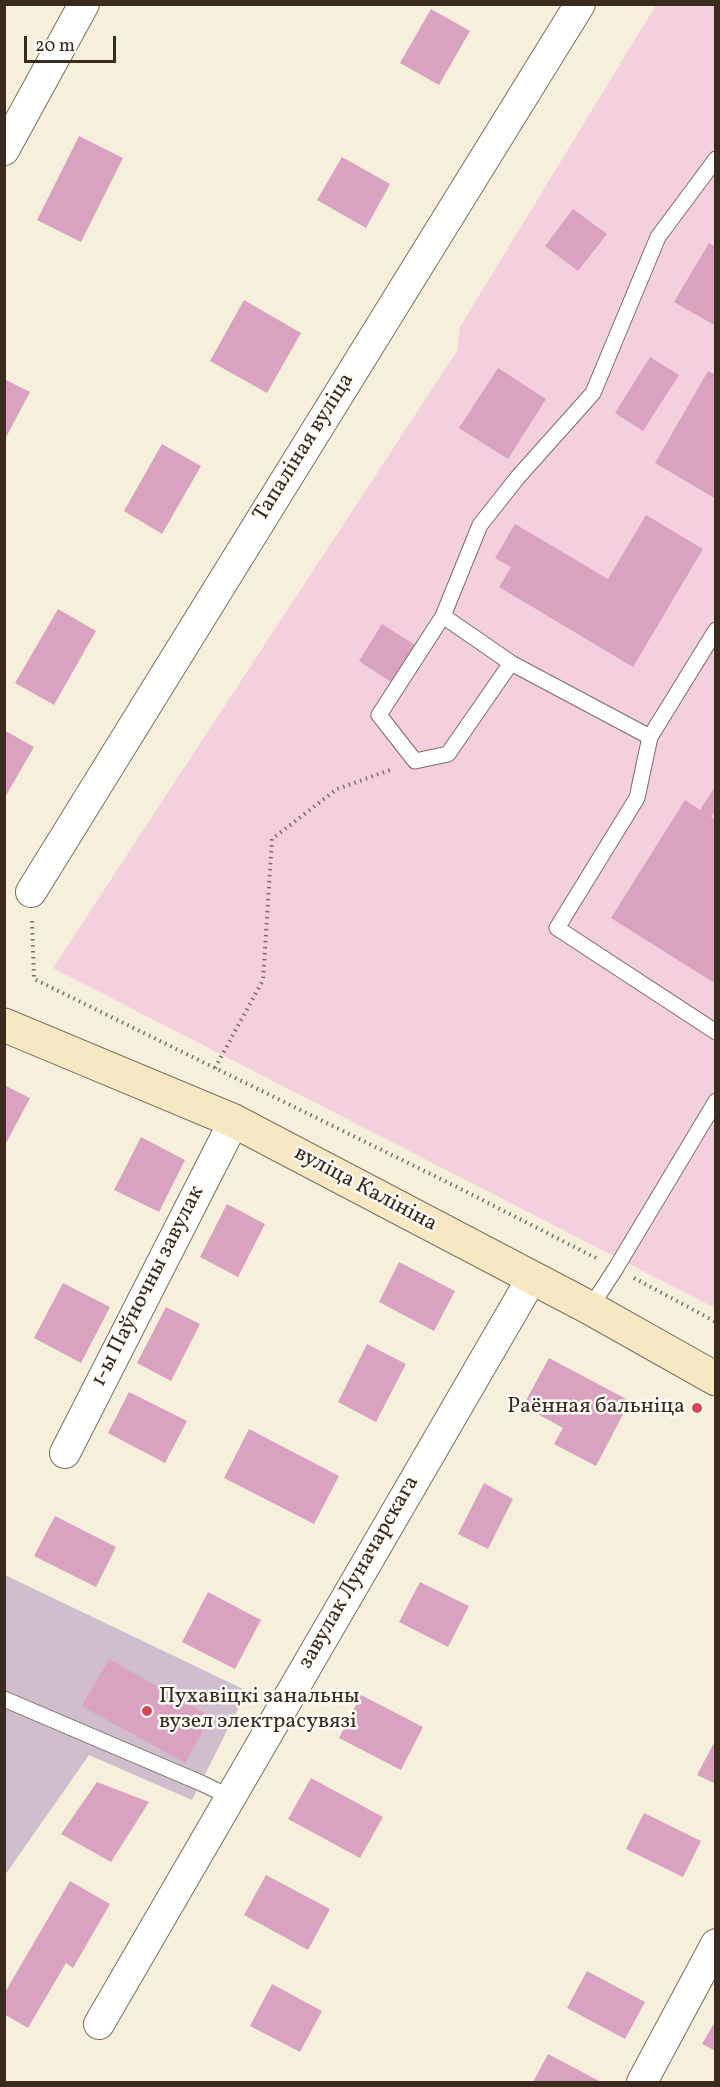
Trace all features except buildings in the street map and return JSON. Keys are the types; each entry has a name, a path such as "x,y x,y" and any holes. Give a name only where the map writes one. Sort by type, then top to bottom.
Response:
{"main road":[{"name":"вуліца Калініна","path":"4,1025 234,1121 590,1308 716,1379"}],"street":[{"path":"4,150 84,4"},
{"name":"Тапаліная вуліца","path":"31,892 580,4"},
{"name":"1-ы Паўночны завулак","path":"64,1453 234,1121"},
{"name":"завулак Луначарскага","path":"99,2024 532,1278"},
{"path":"642,2082 716,1944"}],"lane":[{"path":"511,663 448,754 415,761 379,715 443,616 480,525 518,477 593,393 658,237 716,159"},
{"path":"443,616 511,663 651,737"},
{"path":"716,630 651,737 637,798 557,928 716,1032"},
{"path":"590,1308 716,1101"},
{"path":"4,1700 230,1797"}],"path":[{"path":"215,1068 263,980 272,839 337,789 415,761"},
{"path":"31,892 33,979 459,1188 716,1322"}],"shaded area":[{"path":"656,5 715,5 715,1308 53,968 457,351 460,327"},
{"path":"5,1575 247,1691 192,1800 89,1755 5,1875"}],"place":[{"name":"Раённая бальніца","path":"697,1408"},
{"name":"Пухавіцкі занальны вузел электрасувязі","path":"147,1711"}]}
